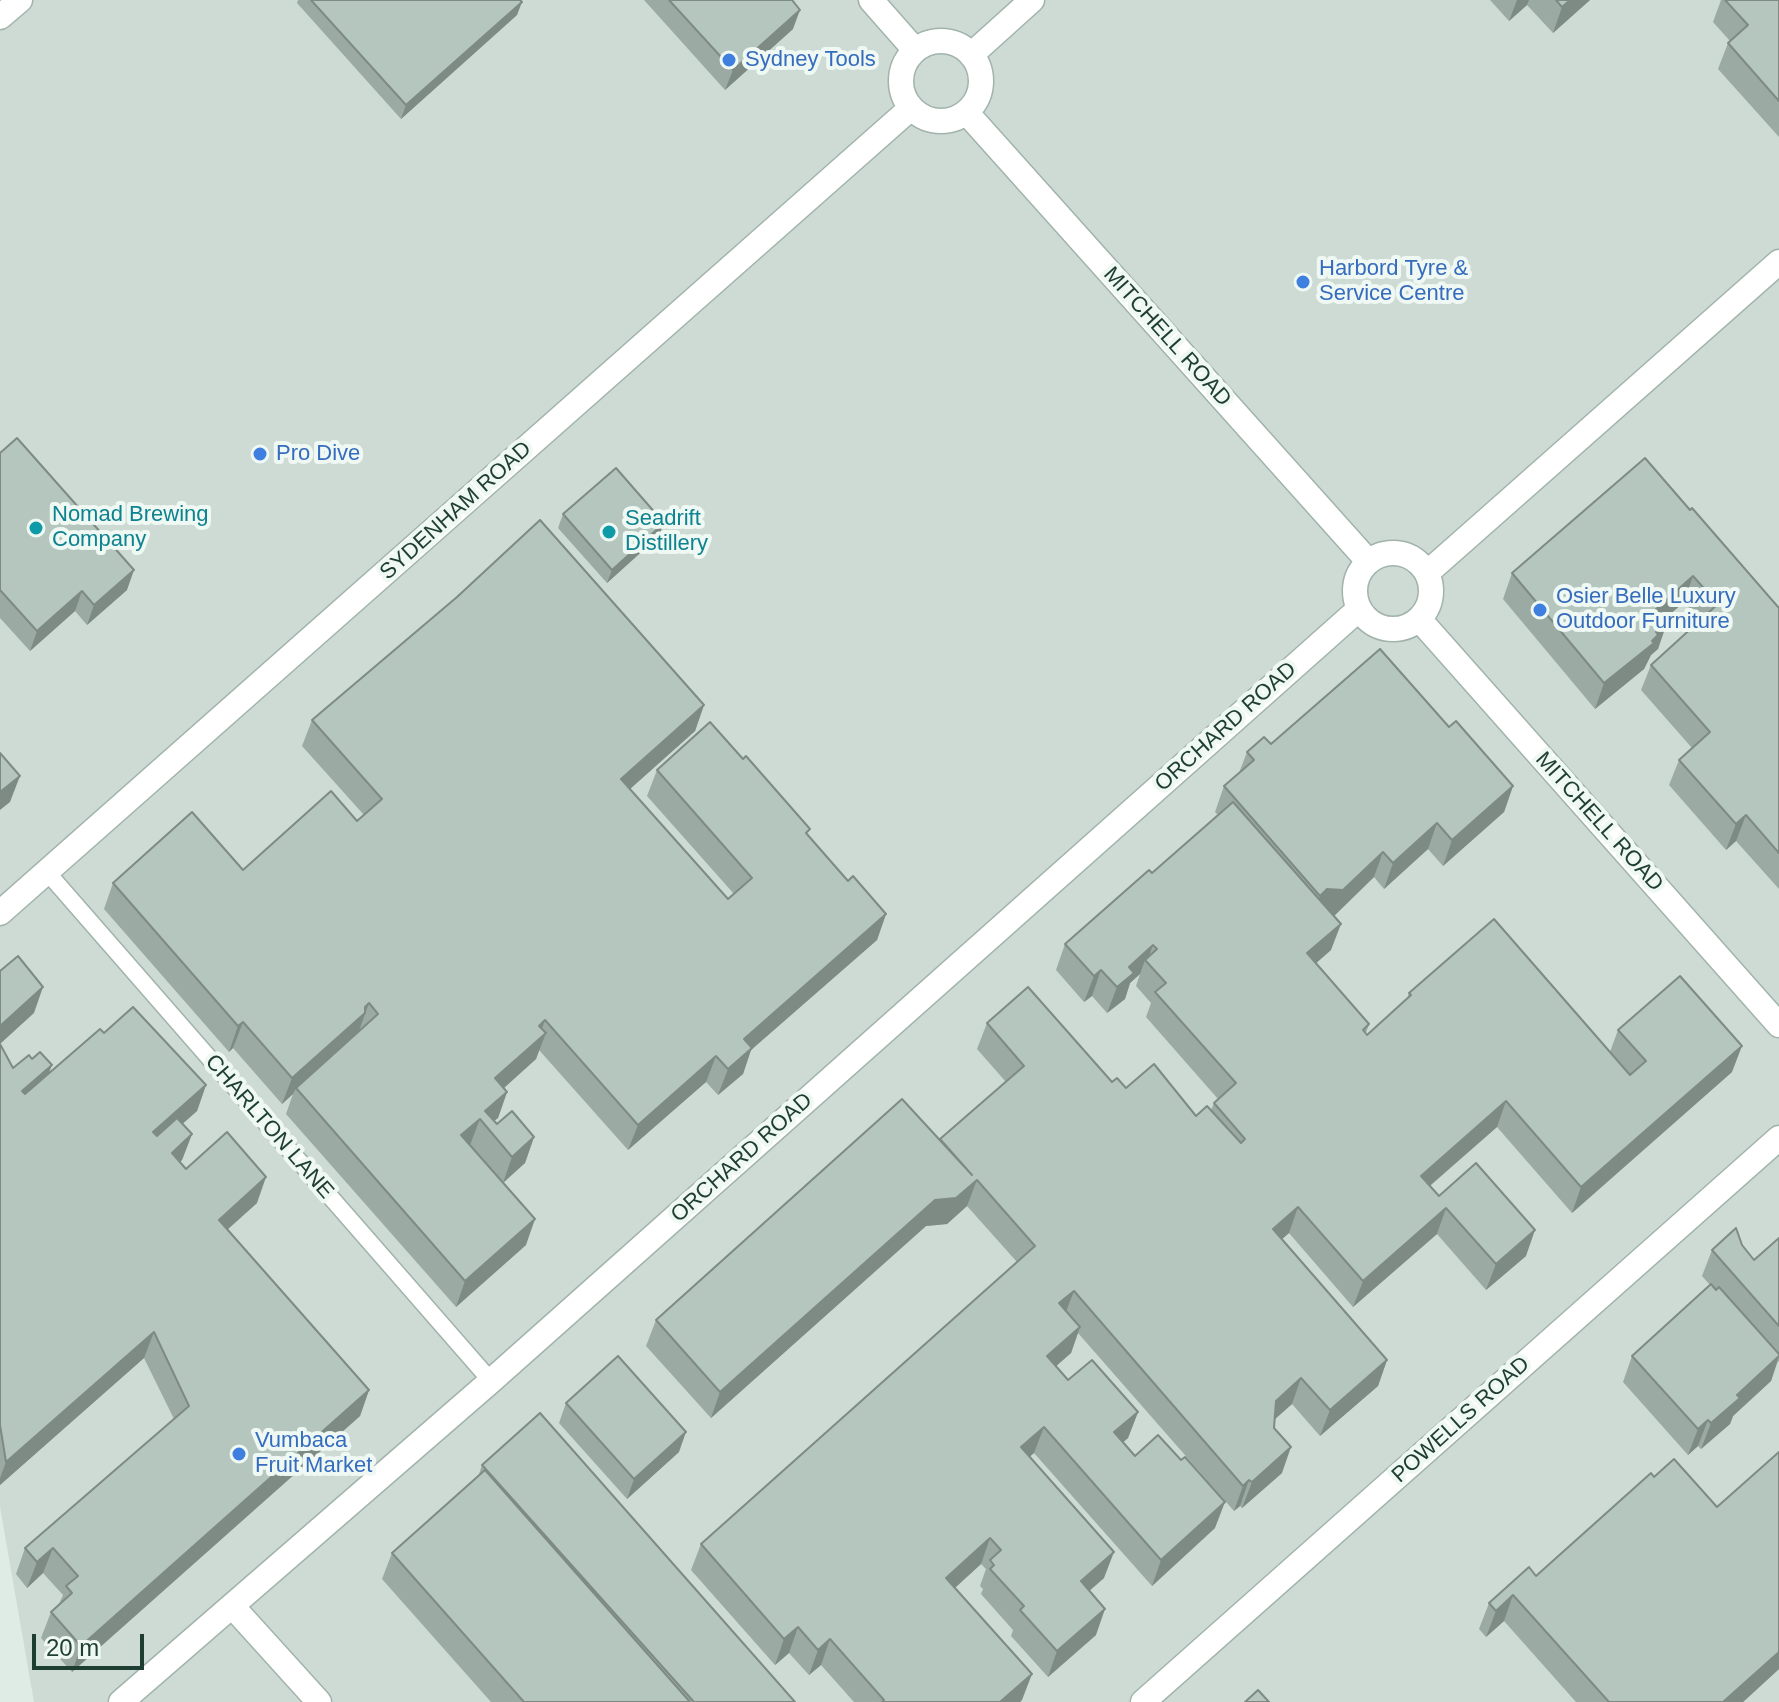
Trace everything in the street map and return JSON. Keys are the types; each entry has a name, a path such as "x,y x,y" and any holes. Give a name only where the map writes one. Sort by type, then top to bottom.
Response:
{"street":[{"path":"0,17 20,0"},
{"path":"871,0 915,50"},
{"path":"971,55 1032,0"},
{"path":"947,41 963,48 977,63 981,82 974,103 958,118 939,122 911,108 901,90 901,80 903,69 915,50 927,44 947,41"},
{"name":"SYDENHAM ROAD","path":"0,913 911,108"},
{"name":"MITCHELL ROAD","path":"966,112 1368,561"},
{"path":"1427,573 1779,262"},
{"path":"1389,552 1401,553 1421,564 1427,573 1431,597 1419,619 1410,625 1387,629 1366,618 1355,597 1355,584 1368,561 1389,552"},
{"name":"ORCHARD ROAD","path":"121,1702 491,1381 1359,609"},
{"name":"MITCHELL ROAD","path":"1419,619 1779,1025"},
{"name":"POWELLS ROAD","path":"1143,1702 1779,1138"},
{"path":"233,1607 319,1702"}],"lane":[{"name":"CHARLTON LANE","path":"47,872 491,1381"}],"shaded area":[{"path":"0,0 1779,0 1779,1702 34,1702 0,1507"}],"building":[{"path":"311,0 520,0 522,2 406,105"},
{"name":"Sydney Tools","path":"669,0 792,0 800,10 733,70"},
{"path":"1556,0 1570,0 1562,7"},
{"path":"1725,0 1779,0 1779,101 1728,43 1748,25"},
{"name":"Nomad Brewing Company","path":"17,438 134,570 94,605 82,591 37,631 0,590 0,453"},
{"path":"1645,458 1779,608 1779,853 1746,815 1736,824 1679,760 1710,732 1651,665 1718,604 1693,576 1655,610 1667,623 1656,632 1658,635 1652,641 1654,643 1604,683 1512,573"},
{"name":"Seadrift Distillery","path":"616,468 664,523 612,570 563,514"},
{"path":"540,520 704,705 621,779 728,899 752,878 657,770 710,722 743,759 746,756 810,829 806,833 848,881 853,876 886,914 744,1039 752,1048 728,1069 716,1056 638,1125 545,1020 539,1026 546,1033 495,1078 507,1092 485,1111 497,1124 512,1111 534,1137 512,1157 480,1119 461,1135 535,1219 465,1281 296,1088 378,1014 369,1003 365,1013 292,1078 243,1022 238,1026 113,883 192,812 243,870 331,791 357,821 382,799 312,720 457,597"},
{"path":"1380,649 1449,727 1456,721 1513,786 1452,840 1437,823 1393,863 1383,852 1343,890 1327,889 1320,896 1224,786 1254,760 1247,752 1264,737 1271,744"},
{"path":"0,753 20,776 0,792"},
{"path":"1233,802 1341,924 1307,953 1369,1024 1363,1030 1367,1035 1411,995 1409,993 1494,919 1630,1075 1646,1061 1618,1030 1680,976 1742,1046 1581,1187 1506,1101 1421,1176 1439,1196 1476,1163 1535,1230 1496,1264 1446,1208 1363,1281 1298,1207 1273,1229 1387,1360 1330,1410 1301,1378 1276,1401 1274,1428 1291,1447 1252,1482 1249,1480 1243,1486 1074,1291 1059,1303 1080,1327 1047,1356 1068,1380 1092,1360 1138,1412 1114,1432 1135,1456 1158,1435 1181,1460 1185,1457 1225,1502 1161,1560 1044,1427 1021,1447 1114,1552 1081,1581 1105,1609 1057,1651 1020,1610 1024,1606 990,1569 994,1565 990,1560 1001,1550 990,1538 946,1578 1032,1674 1000,1702 882,1702 884,1700 830,1639 818,1650 798,1627 784,1639 701,1544 1035,1246 977,1180 956,1198 935,1200 720,1392 656,1320 902,1099 972,1175 940,1139 1024,1066 987,1023 1028,987 1112,1082 1117,1078 1126,1088 1154,1064 1196,1116 1207,1106 1241,1143 1245,1139 1214,1103 1236,1083 1155,992 1166,983 1145,960 1157,949 1153,945 1129,967 1134,973 1117,987 1101,970 1094,976 1065,944"},
{"path":"18,956 43,987 0,1026 0,971"},
{"path":"133,1007 206,1085 153,1132 157,1136 177,1118 192,1134 172,1153 186,1169 227,1132 266,1177 219,1220 369,1390 81,1646 51,1612 72,1593 66,1586 78,1576 53,1548 37,1562 25,1548 189,1406 154,1332 6,1462 0,1425 0,1044 13,1068 29,1055 32,1059 40,1052 52,1065 22,1091 25,1094 100,1029 104,1033"},
{"path":"1736,1228 1742,1245 1754,1260 1779,1238 1779,1326 1712,1250"},
{"path":"1711,1284 1716,1290 1719,1287 1779,1356 1737,1395 1740,1398 1711,1423 1708,1420 1698,1429 1632,1356"},
{"path":"618,1356 686,1432 634,1479 566,1403"},
{"path":"540,1413 795,1702 694,1702 482,1465"},
{"path":"1779,1452 1779,1652 1723,1702 1609,1702 1513,1595 1496,1611 1489,1603 1529,1567 1536,1576 1651,1473 1654,1477 1674,1459 1717,1507"},
{"path":"485,1470 690,1702 524,1702 392,1553"},
{"path":"1258,1690 1269,1702 1245,1702"}],"place":[{"name":"Sydney Tools","path":"729,60"},
{"name":"Harbord Tyre & Service Centre","path":"1303,282"},
{"name":"Pro Dive","path":"260,454"},
{"name":"Nomad Brewing Company","path":"36,528"},
{"name":"Seadrift Distillery","path":"609,532"},
{"name":"Osier Belle Luxury Outdoor Furniture","path":"1540,610"},
{"name":"Vumbaca Fruit Market","path":"239,1454"}]}
